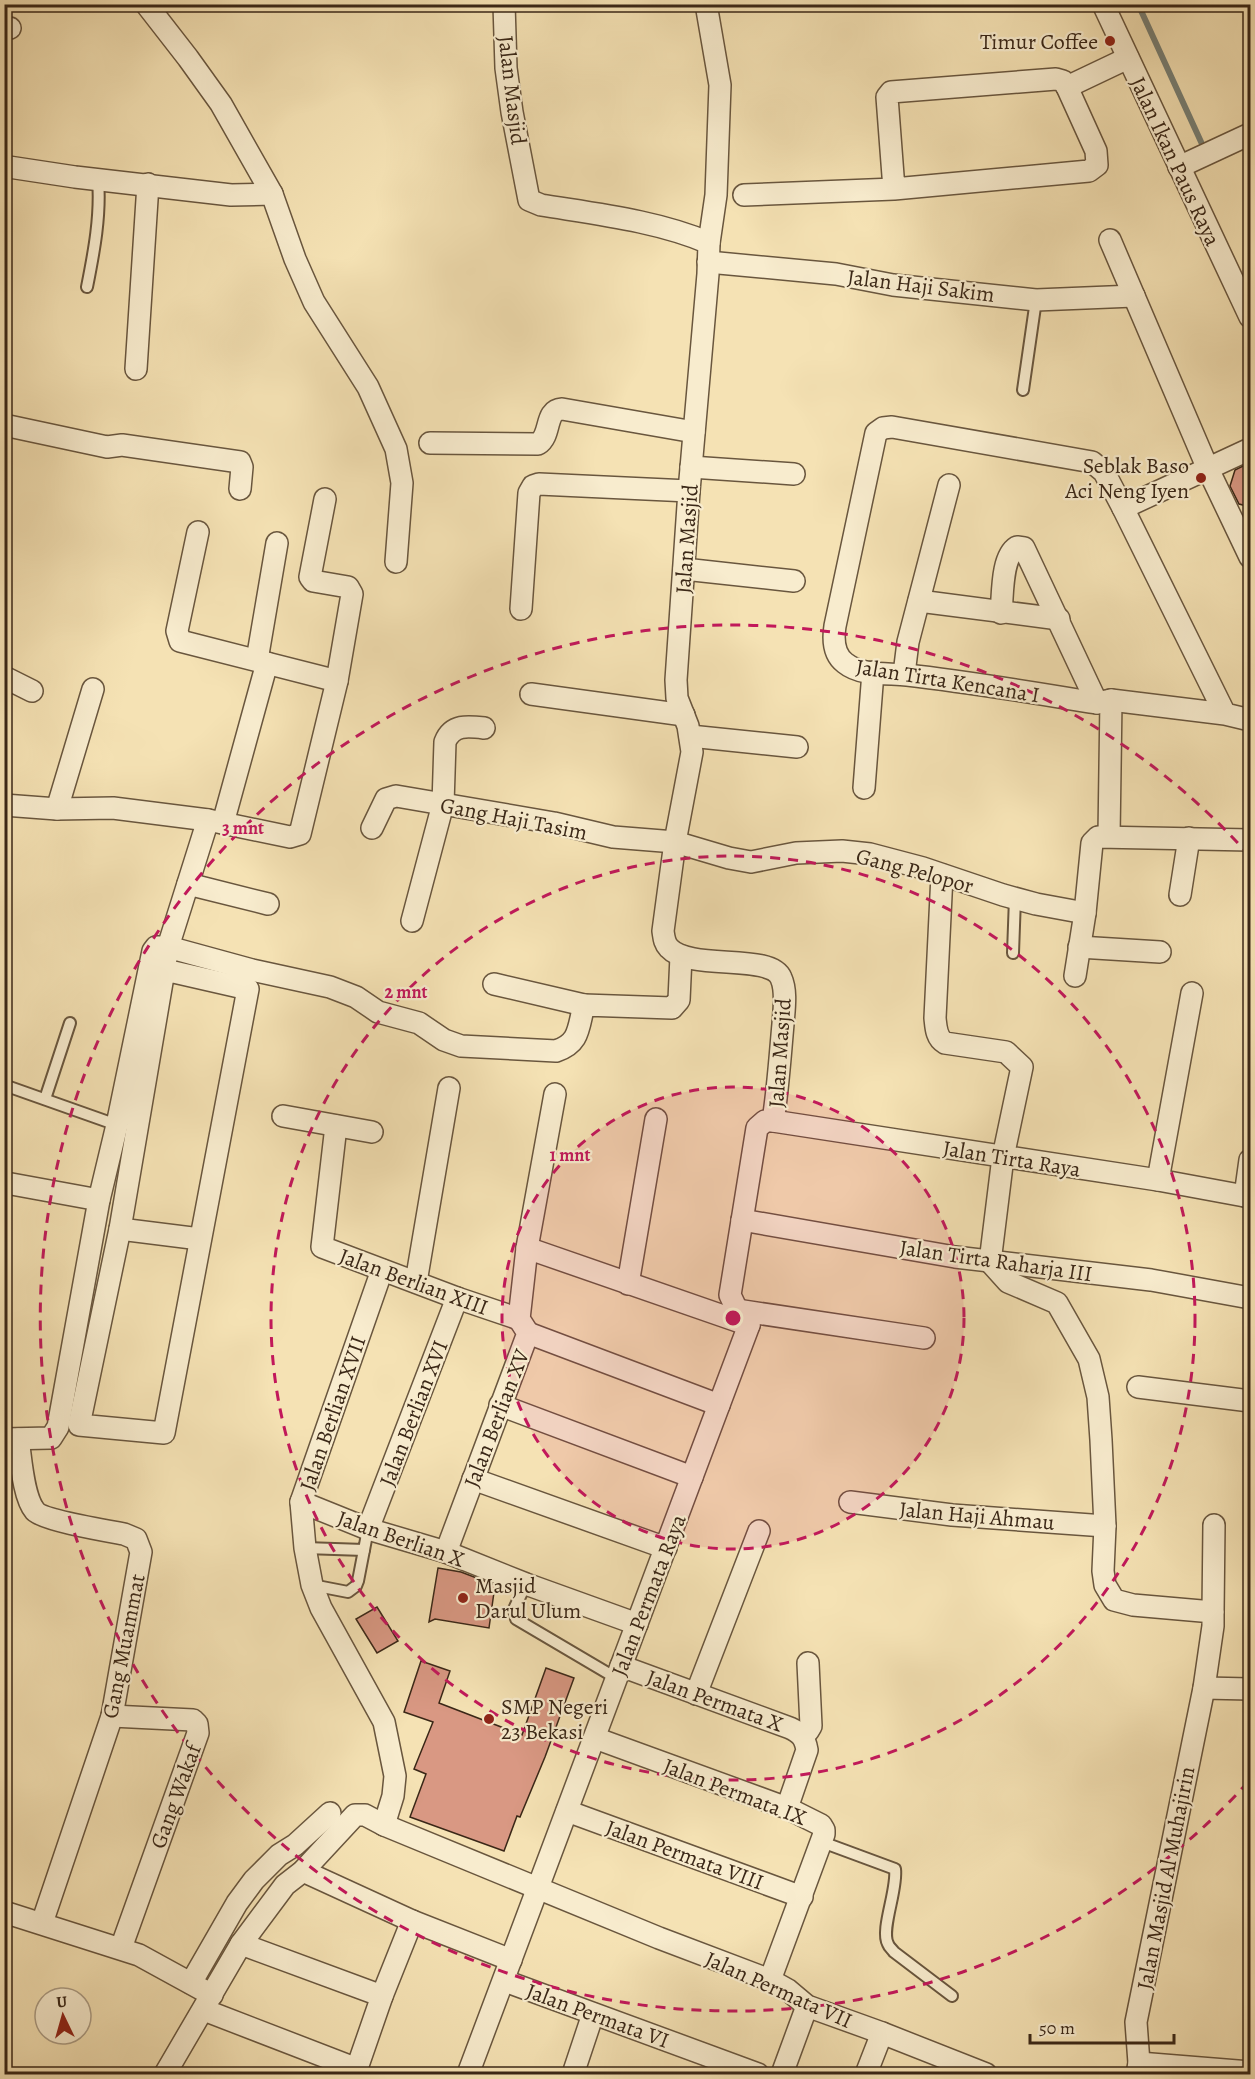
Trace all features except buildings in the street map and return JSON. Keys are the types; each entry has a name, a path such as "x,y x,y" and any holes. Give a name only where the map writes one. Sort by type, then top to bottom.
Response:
{"street":[{"path":"146,4 221,104 272,194 295,259 314,302 368,387 396,449 402,483 396,562"},
{"name":"Jalan Masjid","path":"504,4 506,68 529,200 541,205 668,229 692,236 709,252 675,689 690,736 692,752 675,842 663,931 664,941 669,949 681,956 760,965 773,969 781,976 784,993 783,1019 779,1083 773,1121"},
{"path":"706,4 720,85 716,195 709,252"},
{"name":"Jalan Ikan Paus Raya","path":"1103,4 1128,58 1195,160 1251,317"},
{"path":"1067,87 1128,58"},
{"path":"744,195 894,189 1089,171 1097,165 1096,151 1063,81 1056,79 891,92 887,97 894,189"},
{"path":"1195,160 1251,134"},
{"path":"4,168 231,195 272,194"},
{"path":"136,369 148,184"},
{"path":"1110,240 1208,469 1251,556"},
{"name":"Jalan Haji Sakim","path":"709,252 893,285 1036,300 1134,296"},
{"path":"430,443 538,444 544,439 552,413 556,409 694,432"},
{"path":"4,425 107,447 122,445 240,462 242,467 240,489"},
{"name":"Jalan Tirta Kencana I","path":"1123,508 1104,472 1092,462 892,427 883,428 876,433 833,635 836,653 843,662 856,670 1225,714 1251,720"},
{"path":"1225,714 1123,508 1251,449"},
{"path":"691,467 794,474"},
{"path":"520,609 529,493 533,486 540,484 689,490"},
{"path":"904,674 908,642 949,485"},
{"path":"4,805 57,809 113,808 216,821 290,837 300,834 337,681 351,590 348,587 313,581 310,577 325,499"},
{"path":"198,532 177,631 180,641 337,681"},
{"path":"165,970 248,989 164,1433 79,1425 120,1229 168,947 188,884 216,821 262,662 277,543"},
{"path":"1000,613 1006,560 1010,551 1017,547 1024,548 1059,619 1104,701 1109,836"},
{"path":"684,569 794,581"},
{"path":"919,601 1059,619"},
{"path":"864,788 873,672"},
{"path":"4,677 32,691"},
{"path":"57,809 93,689"},
{"path":"531,694 684,715"},
{"path":"412,921 443,804 445,742 448,735 461,727 484,728"},
{"path":"690,736 797,747"},
{"name":"Gang Haji Tasim","path":"372,828 386,799 396,795 554,823 613,837 675,842"},
{"path":"1075,976 1092,843 1098,837 1251,840"},
{"path":"1180,895 1189,838"},
{"name":"Gang Pelopor","path":"675,842 751,862 796,853 842,851 870,854 1015,898 1084,913"},
{"path":"942,875 936,1031 941,1041 945,1043 1006,1052 1022,1067 1003,1157 990,1262 1008,1282 1058,1303 1089,1359 1098,1396 1105,1526 1104,1578 1108,1593 1114,1600 1133,1605 1213,1612"},
{"path":"188,884 268,904"},
{"path":"11,1439 51,1438 58,1427 99,1200 153,951 160,946 168,947 252,970 330,987 356,998 378,1012 418,1023 444,1040 461,1046 556,1051 569,1047 576,1038 584,1005"},
{"path":"1079,947 1160,952"},
{"path":"494,984 584,1005 672,1008 679,1000 681,956"},
{"path":"1158,1180 1192,993"},
{"path":"416,1282 449,1088"},
{"name":"Jalan Berlian XV","path":"446,1552 500,1405 524,1326 527,1248 555,1094"},
{"path":"283,1116 372,1132"},
{"path":"628,1284 656,1119"},
{"path":"743,1317 730,1295 757,1128 765,1121 773,1121"},
{"name":"Jalan Tirta Raya","path":"773,1121 1248,1196"},
{"name":"Jalan Berlian XIII","path":"336,1126 322,1247 457,1298 719,1405"},
{"path":"1248,1196 1251,1160"},
{"path":"6,1183 99,1200"},
{"name":"Jalan Tirta Raharja III","path":"742,1220 955,1257 1151,1280 1251,1298"},
{"path":"120,1229 200,1239"},
{"path":"527,1248 628,1284 743,1317 924,1338"},
{"name":"Jalan Berlian XVII","path":"382,1270 301,1502 305,1548 312,1585 321,1608 384,1722 394,1776 393,1796 384,1826"},
{"name":"Jalan Berlian XVI","path":"368,1529 457,1298"},
{"name":"Jalan Permata Raya","path":"468,2074 505,1981 719,1405 743,1317"},
{"path":"1138,1387 1251,1401"},
{"path":"500,1405 692,1477"},
{"name":"Gang Muammat","path":"11,1439 29,1500 36,1512 48,1518 124,1534 136,1539 141,1552 112,1716 42,1923"},
{"path":"473,1479 666,1548"},
{"name":"Jalan Berlian X","path":"301,1502 368,1529 446,1552 637,1624"},
{"name":"Jalan Haji Ahmau","path":"850,1502 952,1515 1105,1526"},
{"name":"Jalan Masjid Al Muhajirin","path":"1214,1525 1213,1626 1204,1688 1136,2022 1138,2069 1251,2072"},
{"path":"696,1694 759,1531"},
{"path":"802,1735 811,1726 808,1663"},
{"name":"Jalan Permata X","path":"619,1672 696,1694 790,1728 802,1735 807,1750 787,1808"},
{"path":"1204,1688 1251,1689"},
{"name":"Gang Wakaf","path":"112,1716 193,1720 197,1725 198,1733 121,1948"},
{"name":"Jalan Permata IX","path":"595,1738 787,1808 821,1825 824,1830 822,1842 770,1980"},
{"name":"Jalan Permata VIII","path":"567,1811 802,1897"},
{"path":"191,1983 237,1903 254,1880 330,1814"},
{"name":"Jalan Permata VII","path":"303,1871 355,1815 365,1815 384,1826 538,1890 770,1980 788,1990 807,2006 882,2033 978,2073"},
{"path":"165,2074 242,1944 285,1885 303,1871 412,1921 511,1960"},
{"path":"237,1903 276,1878 285,1885"},
{"path":"4,1912 139,1954 191,1983 208,2002 356,2072 382,1996 412,1921"},
{"path":"242,1944 382,1996"},
{"name":"Jalan Permata VI","path":"505,1981 758,2074"},
{"path":"782,2074 807,2006"},
{"path":"573,2074 593,2014"},
{"path":"866,2074 882,2033"}],"lane":[{"path":"87,287 98,221 100,196 98,179"},
{"path":"1023,390 1036,300"},
{"path":"1013,953 1015,898"},
{"path":"45,1099 70,1023"},
{"path":"4,1085 117,1125"},
{"path":"312,1585 348,1592 356,1586 368,1529"},
{"path":"305,1548 364,1550"},
{"path":"526,1584 514,1609 516,1619 619,1672"},
{"path":"822,1842 894,1869 896,1878 886,1932 887,1943 894,1952 952,1996"}],"waterway":[{"path":"1138,4 1202,144"}],"place":[{"name":"Timur Coffee","path":"1110,41"},
{"name":"Seblak Baso Aci Neng Iyen","path":"1201,478"},
{"name":"Masjid Darul Ulum","path":"463,1598"},
{"name":"SMP Negeri 23 Bekasi","path":"489,1719"}]}
